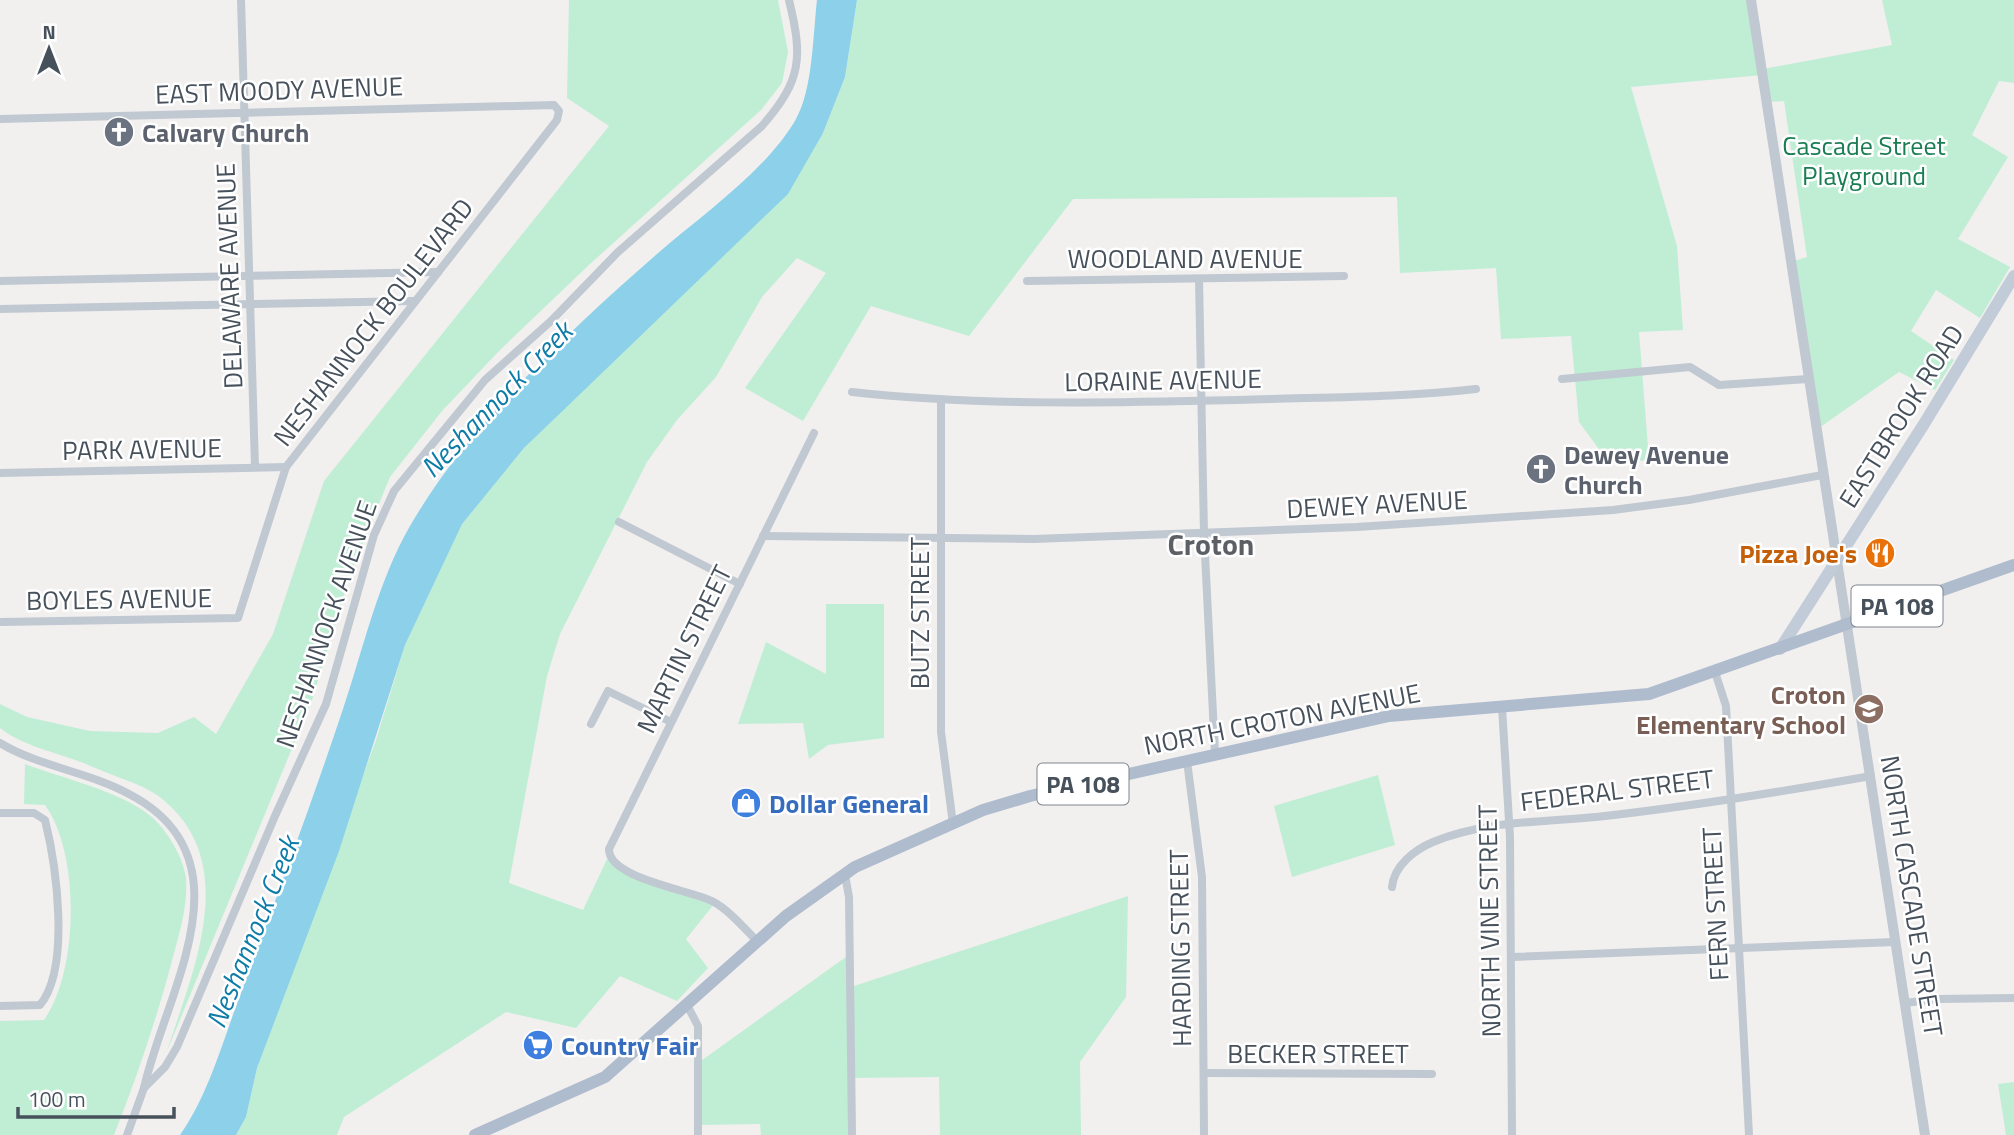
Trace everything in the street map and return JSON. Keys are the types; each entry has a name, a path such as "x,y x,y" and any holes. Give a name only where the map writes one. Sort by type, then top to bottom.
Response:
{"main road":[{"name":"EASTBROOK ROAD","path":"1780,649 1956,374 2014,276"},
{"name":"NORTH CROTON AVENUE","path":"475,1135 605,1077 757,941 845,875 953,824 1020,798 1389,716 1649,694 2014,565"}],"street":[{"name":"DELAWARE AVENUE","path":"241,0 255,467"},
{"name":"NESHANNOCK AVENUE","path":"127,1135 144,1088 165,1067 177,1047 275,816 321,718 374,535 394,491 485,380 551,321 618,252 762,126 782,103 792,86 797,61 789,0"},
{"name":"NORTH CASCADE STREET","path":"1751,0 1925,1135"},
{"name":"EAST MOODY AVENUE","path":"0,119 554,105 558,108"},
{"name":"NESHANNOCK BOULEVARD","path":"238,618 286,467 557,120 558,108"},
{"path":"0,281 438,272"},
{"name":"WOODLAND AVENUE","path":"1027,281 1344,276"},
{"path":"1199,279 1204,534 1215,754"},
{"path":"0,309 415,301"},
{"path":"1562,379 1690,367 1719,385 1808,379"},
{"name":"LORAINE AVENUE","path":"852,392 942,401 1108,404 1412,395 1476,389"},
{"name":"BUTZ STREET","path":"942,401 941,733 953,824"},
{"name":"MARTIN STREET","path":"757,941 715,903 616,865 609,855 609,849 814,433"},
{"name":"PARK AVENUE","path":"0,473 286,467"},
{"name":"DEWEY AVENUE","path":"763,536 1034,539 1204,534 1613,510 1689,500 1822,475"},
{"path":"619,522 740,584"},
{"name":"BOYLES AVENUE","path":"0,622 238,618"},
{"name":"FERN STREET","path":"1714,672 1726,706 1749,1135"},
{"path":"590,724 608,691 671,722"},
{"name":"NORTH VINE STREET","path":"1502,706 1509,824 1512,1135"},
{"path":"0,743 131,794 163,820 183,848 194,884 193,927 144,1088"},
{"name":"HARDING STREET","path":"1187,761 1202,877 1204,1135"},
{"name":"FEDERAL STREET","path":"1392,887 1402,863 1429,844 1509,824 1596,817 1871,776"},
{"path":"0,813 40,815 45,820 58,882 59,930 49,989 40,1005 0,1006"},
{"path":"845,875 849,897 852,1135"},
{"path":"1512,957 1895,942"},
{"path":"1905,1003 1937,999 2014,998"},
{"path":"687,1005 698,1026 698,1135"},
{"name":"BECKER STREET","path":"1203,1073 1432,1074"}],"green space":[{"path":"569,0 778,0 788,52 782,83 761,110 590,264 500,350 442,411 390,477 351,572 312,700 167,1051 189,986 204,917 205,883 199,851 183,821 157,795 134,783 33,746 11,735 0,728 0,704 27,717 90,731 158,733 194,717 216,734 273,634 324,481 609,126 567,98"},
{"name":"Cascade Street Playground","path":"857,0 1751,0 1763,69 1892,45 1882,0 2014,0 2014,83 1999,81 1972,135 2008,157 1958,239 2010,267 1980,318 1936,290 1911,331 1954,360 1935,390 1899,372 1816,430 1791,262 1807,257 1784,101 1768,102 1763,75 1631,87 1677,246 1683,330 1639,332 1649,460 1609,463 1579,422 1571,336 1501,339 1496,268 1400,273 1397,197 1073,199 969,336 871,306 803,421 745,388 826,273 797,258 762,297 716,377 677,420 647,462 560,634 547,676 509,883 583,910 609,855 616,865 715,903 686,939 708,968 677,1001 620,976 576,1028 506,1012 344,1117 337,1135 236,1135 246,1117 257,1068 376,740 405,645 462,523 524,448 642,331 823,133 845,77"},
{"path":"826,604 884,604 884,738 828,745 809,759 803,723 738,724 766,642 826,674"},
{"path":"25,764 92,786 141,809 164,830 174,845 186,878 183,918 160,1002 114,1135 0,1135 0,1021 44,1020 56,999 69,943 71,912 65,852 45,805 24,804"},
{"path":"1378,775 1395,845 1292,877 1274,806"},
{"path":"1128,896 1126,997 1080,1062 1081,1135 940,1135 939,1077 852,1078 852,1135 761,1135 760,1124 698,1125 698,1063 850,954 851,987"},
{"path":"2014,1082 2014,1135 2006,1135 1998,1084"}],"water":[{"path":"817,0 857,0 845,77 823,133 788,194 524,448 462,524 405,645 339,851 257,1068 246,1117 236,1135 180,1135 215,1066 318,781 380,593 410,526 461,451 523,381 623,284 733,191 784,138 802,107 806,93"}],"place":[{"name":"Calvary Church","path":"119,132"},
{"name":"Dewey Avenue Church","path":"1541,469"},
{"name":"Pizza Joe's","path":"1880,553"},
{"name":"Croton Elementary School","path":"1869,709"},
{"name":"Dollar General","path":"746,803"},
{"name":"Country Fair","path":"538,1045"}],"district":[{"name":"Croton","path":"1211,544"}],"water label":[{"name":"Neshannock Creek","path":"496,399"},
{"name":"Neshannock Creek","path":"252,932"}]}
